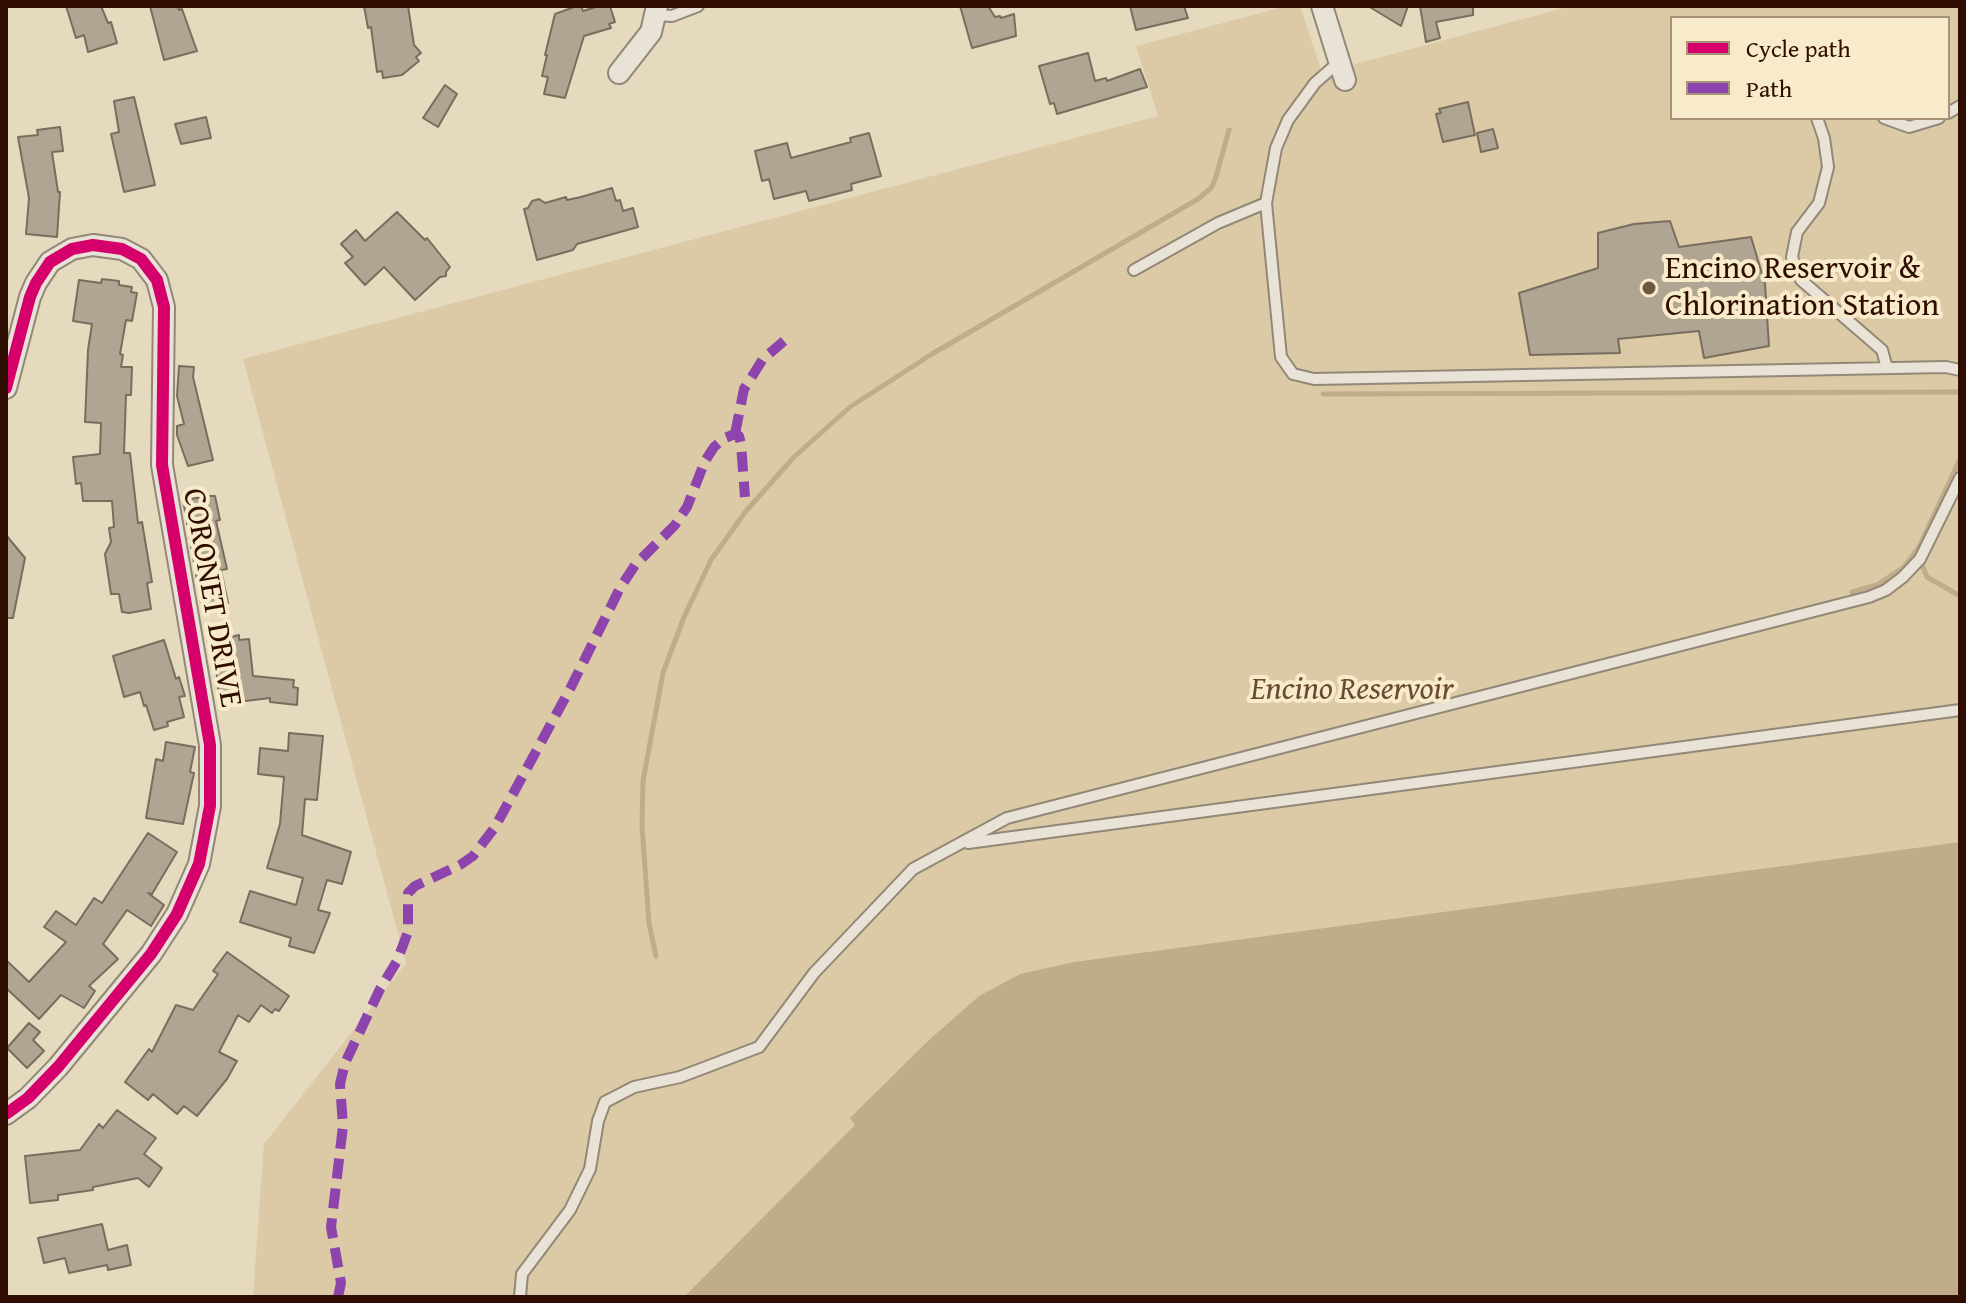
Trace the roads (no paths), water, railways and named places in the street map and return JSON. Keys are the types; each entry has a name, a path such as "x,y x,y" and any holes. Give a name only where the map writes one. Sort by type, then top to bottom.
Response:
{"street":[{"path":"1322,6 1342,71"},
{"path":"619,73 651,32 656,11"},
{"name":"CORONET DRIVE","path":"6,388 30,297 50,262 72,249 93,245 122,249 141,259 157,280 164,307 162,465 210,745 210,806 199,864 177,914 151,954 58,1067 28,1098 6,1114"}],"lane":[{"path":"656,11 672,16 698,6"},
{"path":"1342,71 1315,83 1288,120 1276,148 1266,203 1281,357 1293,374 1314,379 1946,367 1960,370"},
{"path":"1818,120 1828,167 1819,203 1797,232 1792,257 1801,280 1882,350 1887,368"},
{"path":"1890,120 1909,127 1932,120"},
{"path":"1134,270 1218,223 1266,203"},
{"path":"520,1297 522,1274 570,1210 590,1169 598,1121 605,1102 634,1087 680,1077 759,1047 814,973 913,869 1007,818 1869,597 1886,590 1920,559 1960,478"},
{"path":"958,844 1960,710"}],"waterway":[{"path":"656,956 649,924 642,825 643,781 663,673 684,617 711,560 746,511 794,457 850,407 932,354 1198,199 1215,180 1229,130"},
{"path":"1323,394 1960,392"},
{"path":"1852,592 1877,585 1904,567 1919,547 1960,459"},
{"path":"1921,562 1927,577 1960,596"}],"place":[{"name":"Encino Reservoir & Chlorination Station","path":"1649,288"}],"park label":[{"name":"Encino Reservoir","path":"1352,691"}]}
